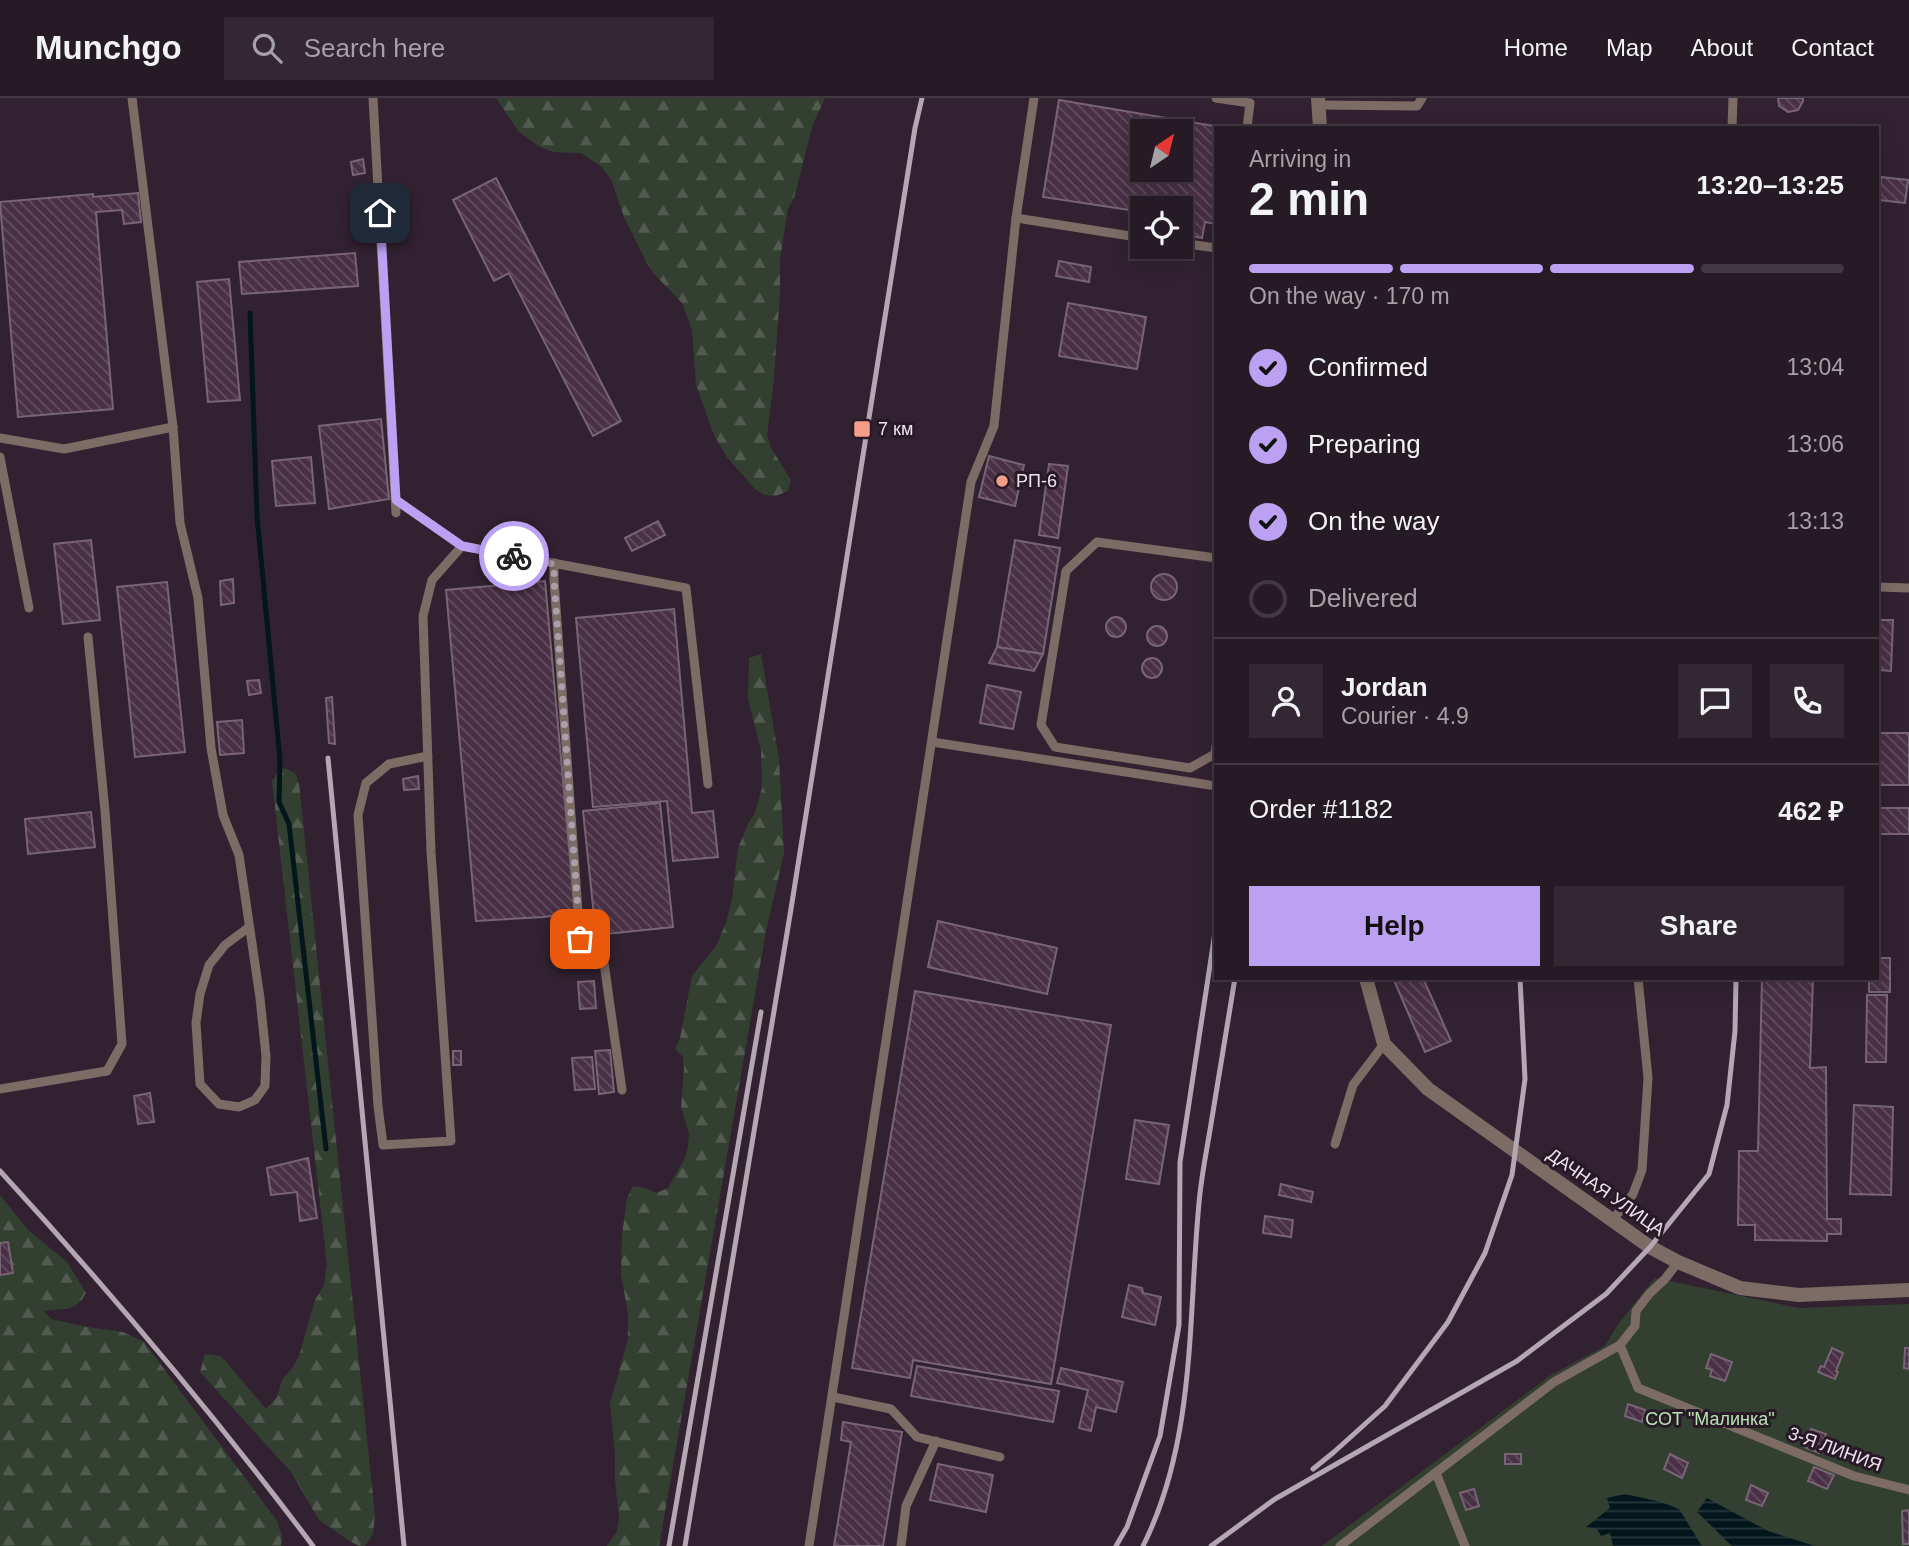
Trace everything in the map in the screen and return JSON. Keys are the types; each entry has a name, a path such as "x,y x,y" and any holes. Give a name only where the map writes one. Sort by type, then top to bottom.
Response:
{"street":[{"path":"1318,102 1320,126"},
{"name":"ДАЧНАЯ УЛИЦА","path":"1367,980 1384,1044 1428,1089 1650,1247 1740,1288 1799,1296 1909,1290"}],"lane":[{"path":"132,98 173,427 180,523 198,598 211,748 223,815 239,855 260,998 266,1056 265,1086 256,1100 239,1107 219,1104 200,1084 196,1023 200,994 209,965 225,945 249,927"},
{"path":"373,98 396,513"},
{"path":"809,1546 971,482 995,426 1016,218 1034,98"},
{"path":"1216,98 1250,103 1247,126"},
{"path":"1318,102 1417,106 1422,98"},
{"path":"1732,126 1733,98"},
{"path":"1016,218 1130,236"},
{"path":"1193,245 1214,248"},
{"path":"0,438 64,449 173,427"},
{"path":"0,457 29,608"},
{"path":"396,500 462,546 686,588 708,784"},
{"path":"1214,558 1097,542 1066,571 1041,725 1055,747 1190,768 1214,755"},
{"path":"428,756 389,764 366,783 358,815 383,1145 451,1140 431,852 428,756 423,616 432,580 462,546"},
{"path":"554,564 580,939 603,956 622,1090"},
{"path":"1879,587 1909,588"},
{"path":"0,1089 107,1071 122,1044 105,811 88,637"},
{"path":"932,741 1214,786"},
{"path":"1612,1221 1633,1194 1642,1170 1648,1078 1637,980"},
{"path":"1335,1144 1353,1085 1384,1044"},
{"path":"1340,1546 1555,1382 1620,1345 1635,1326 1636,1311 1678,1262"},
{"name":"3-Я ЛИНИЯ","path":"1620,1345 1638,1388 1854,1476 1909,1490"},
{"path":"832,1397 891,1409 917,1437 1000,1457"},
{"path":"901,1546 906,1506 936,1441"},
{"path":"1436,1473 1465,1546"}],"green space":[{"path":"496,98 825,98 813,124 794,198 788,209 780,259 774,378 767,436 771,448 791,480 788,491 776,496 764,495 754,488 727,457 714,435 696,385 692,330 682,303 648,265 624,217 611,179 602,167 581,153 553,152 540,147 519,132"},
{"path":"761,654 779,759 784,853 766,931 659,1546 607,1546 617,1531 619,1518 610,1404 628,1339 628,1314 621,1274 627,1198 633,1186 656,1193 668,1188 685,1158 688,1146 689,1133 681,1107 683,1057 675,1049 680,1038 692,976 716,946 726,923 738,848 755,813 762,788 761,750 748,698 749,658"},
{"path":"282,767 295,773 299,783 375,1516 373,1534 365,1546 348,1540 319,1520 291,1472 200,1372 205,1354 221,1356 266,1409 277,1397 282,1380 300,1353 315,1300 324,1285 327,1264 272,781"},
{"path":"0,1195 28,1230 67,1262 86,1293 73,1307 44,1311 51,1319 123,1332 144,1342 277,1521 282,1535 281,1546 0,1546"},
{"name":"СОТ \"Малинка\"","path":"1655,1278 1799,1308 1909,1304 1909,1546 1322,1546 1551,1375 1605,1346 1619,1323"}],"water":[{"path":"1625,1494 1679,1509 1702,1546 1613,1546 1610,1533 1601,1536 1597,1529 1586,1527 1610,1508 1607,1498"},
{"path":"1707,1498 1768,1531 1815,1546 1732,1546 1697,1512"}],"building":[{"path":"1778,98 1803,98 1803,101 1798,110 1788,112 1779,106"},
{"path":"1059,100 1172,119 1130,119 1130,182 1194,182 1194,123 1214,126 1214,224 1205,222 1202,238 1193,236 1193,196 1130,196 1130,210 1043,197"},
{"path":"363,159 365,173 353,175 351,162"},
{"path":"1881,177 1908,180 1905,203 1879,200"},
{"path":"496,178 621,421 593,436 509,273 494,281 453,200"},
{"path":"138,193 141,222 124,224 122,210 96,212 113,409 18,417 0,202"},
{"path":"355,253 358,286 242,294 239,262"},
{"path":"1059,261 1091,267 1089,282 1056,276"},
{"path":"229,279 240,400 208,402 197,282"},
{"path":"1068,303 1146,317 1137,369 1059,356"},
{"path":"381,419 389,499 329,509 319,426"},
{"name":"РП-6","path":"989,456 1024,465 1015,506 979,497"},
{"path":"311,457 315,503 276,506 272,461"},
{"path":"1049,464 1068,466 1058,538 1039,535"},
{"path":"658,521 665,535 632,551 625,538"},
{"path":"91,540 100,620 63,624 54,544"},
{"path":"1015,540 1060,548 1043,654 997,647"},
{"path":"1164,574 1173,578 1177,587 1173,596 1164,600 1155,596 1151,587 1155,578"},
{"path":"233,579 234,603 221,605 220,581"},
{"path":"545,581 575,913 476,921 446,590"},
{"path":"167,582 185,752 135,757 117,587"},
{"path":"674,609 692,813 713,811 718,857 673,861 667,801 593,807 576,618"},
{"path":"1116,617 1123,620 1126,627 1123,634 1116,637 1109,634 1106,627 1109,620"},
{"path":"1879,620 1893,620 1891,671 1879,670"},
{"path":"1157,626 1164,629 1167,636 1164,643 1157,646 1150,643 1147,636 1150,629"},
{"path":"997,647 1043,654 1034,671 989,663"},
{"path":"1152,658 1159,661 1162,668 1159,675 1152,678 1145,675 1142,668 1145,661"},
{"path":"259,680 261,693 249,695 247,681"},
{"path":"987,685 1021,692 1013,729 980,723"},
{"path":"332,697 335,744 329,743 326,698"},
{"path":"242,720 244,753 220,755 217,722"},
{"path":"1879,733 1909,733 1909,785 1879,785"},
{"path":"418,776 419,789 404,790 403,779"},
{"path":"660,803 673,927 596,935 583,811"},
{"path":"1879,808 1909,808 1909,834 1879,834"},
{"path":"91,812 95,847 28,854 25,819"},
{"path":"938,921 1057,948 1047,994 928,967"},
{"path":"1879,958 1890,958 1890,992 1869,992 1869,980 1879,980"},
{"path":"1394,980 1424,980 1451,1041 1425,1052"},
{"path":"1762,980 1813,980 1810,1068 1826,1067 1827,1219 1841,1219 1841,1234 1827,1234 1827,1241 1755,1240 1755,1225 1738,1225 1739,1151 1758,1151"},
{"path":"594,981 596,1008 580,1009 578,982"},
{"path":"915,991 1111,1025 1051,1384 913,1360 910,1378 852,1368"},
{"path":"1867,995 1887,995 1886,1062 1866,1062"},
{"path":"610,1050 614,1092 599,1094 595,1051"},
{"path":"453,1051 461,1051 461,1065 453,1065"},
{"path":"592,1057 595,1089 575,1090 572,1058"},
{"path":"150,1093 154,1122 138,1124 134,1096"},
{"path":"1854,1105 1893,1107 1891,1195 1850,1194"},
{"path":"1135,1120 1169,1125 1159,1184 1126,1179"},
{"path":"308,1158 317,1218 300,1221 297,1192 271,1195 267,1168"},
{"path":"1281,1184 1313,1192 1311,1202 1279,1195"},
{"path":"1265,1216 1293,1220 1291,1237 1263,1233"},
{"path":"8,1242 13,1273 0,1275 0,1243"},
{"path":"1129,1285 1142,1288 1143,1293 1161,1297 1155,1325 1122,1317"},
{"path":"1832,1348 1843,1353 1835,1379 1818,1372 1821,1366 1824,1367"},
{"path":"1905,1348 1909,1348 1909,1369 1904,1368"},
{"path":"1711,1354 1732,1362 1725,1381 1710,1376 1712,1370 1706,1368"},
{"path":"917,1366 1059,1391 1053,1422 911,1396"},
{"path":"1061,1368 1123,1382 1116,1412 1096,1407 1091,1431 1079,1428 1088,1390 1057,1383"},
{"path":"1628,1404 1645,1410 1642,1422 1625,1416"},
{"path":"843,1422 902,1432 883,1546 834,1546 851,1442 841,1440"},
{"path":"1811,1429 1826,1434 1819,1453 1804,1447"},
{"path":"1505,1454 1521,1454 1521,1464 1505,1464"},
{"path":"1670,1454 1688,1463 1682,1478 1664,1469"},
{"path":"938,1464 993,1475 986,1512 930,1500"},
{"path":"1814,1467 1834,1475 1827,1489 1808,1481"},
{"path":"1751,1485 1768,1493 1762,1506 1746,1500"},
{"path":"1474,1489 1479,1506 1466,1510 1460,1493"},
{"path":"1909,1510 1909,1544 1903,1544 1902,1511"}],"waterway":[{"path":"250,313 257,516 280,760 279,802 289,824 326,1149"}],"railway":[{"path":"685,1546 922,98"},
{"path":"328,758 404,1546"},
{"path":"1116,1546 1127,1527 1160,1436 1179,1325 1180,1162 1214,939"},
{"path":"1143,1546 1160,1506 1173,1464 1181,1421 1187,1378 1200,1194 1235,980"},
{"path":"1313,1469 1385,1406 1448,1322 1485,1253 1512,1175 1525,1079 1520,980"},
{"path":"1211,1546 1275,1499 1517,1361 1606,1294 1650,1247 1709,1174 1727,1105 1735,1031 1736,980"},
{"path":"669,1546 761,1012"},
{"path":"0,1171 161,1355 313,1546"}],"way so far":[{"path":"514,556 554,564 580,939"}],"place":[{"name":"7 км","path":"862,429"},
{"name":"РП-6","path":"1002,481"}],"route":[{"path":"380,213 396,500 462,546 514,556"}]}
